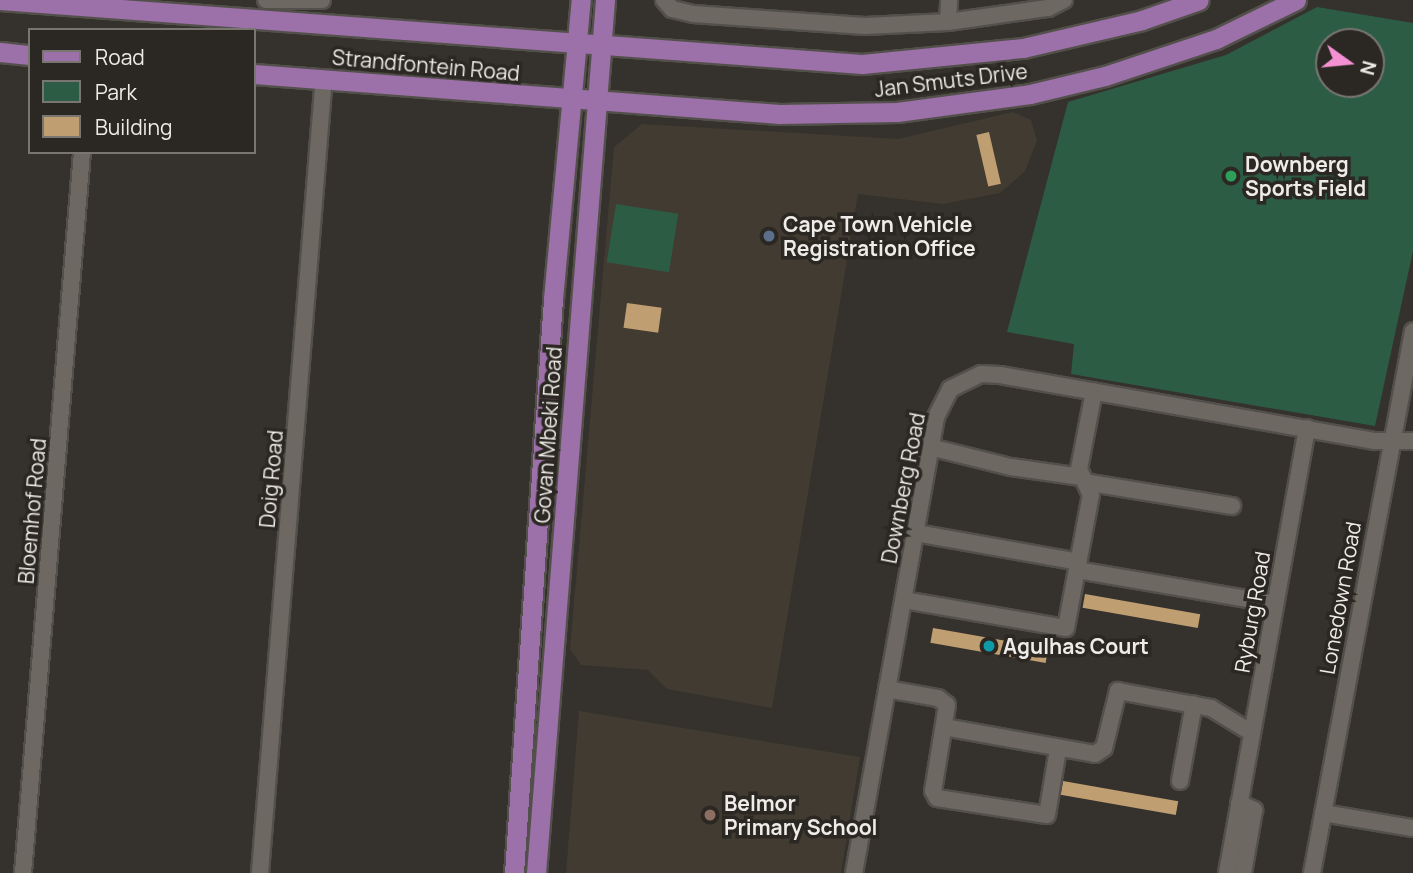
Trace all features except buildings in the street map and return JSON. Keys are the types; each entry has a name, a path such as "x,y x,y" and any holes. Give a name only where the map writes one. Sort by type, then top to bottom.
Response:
{"main road":[{"name":"Strandfontein Road","path":"0,0 600,49"},
{"name":"Govan Mbeki Road","path":"514,873 571,99 581,0"},
{"name":"Govan Mbeki Road","path":"536,873 605,0"},
{"name":"Jan Smuts Drive","path":"600,49 799,63 926,62 1023,48 1142,20 1199,0"},
{"name":"Jan Smuts Drive","path":"595,101 849,114 1004,98 1156,61 1296,0"},
{"path":"0,52 28,55"},
{"name":"Strandfontein Road","path":"256,74 595,101"}],"street":[{"path":"266,0 322,0"},
{"path":"664,0 678,12 808,24 948,22 1048,8 1063,0"},
{"path":"948,22 949,0"},
{"name":"Doig Road","path":"260,873 323,89"},
{"name":"Bloemhof Road","path":"23,873 82,154"},
{"name":"Lonedown Road","path":"1312,873 1389,440 1413,331"},
{"name":"Downberg Road","path":"854,873 930,447 944,396 969,378 1000,374 1307,428 1413,441"},
{"path":"904,600 1066,628 1077,566 1094,391"},
{"name":"Ryburg Road","path":"1227,873 1307,428"},
{"path":"930,447 1011,467 1232,506"},
{"path":"916,533 1275,604"},
{"path":"887,689 944,700 944,727 935,797 1047,815 1058,749"},
{"path":"944,727 1058,749 1102,751 1118,691 1215,710 1252,733"},
{"path":"1180,781 1194,704"},
{"path":"1239,803 1254,810 1243,873"},
{"path":"1323,813 1413,828"}],"shaded area":[{"path":"1013,112 1031,120 1037,141 1025,171 1000,193 943,204 858,194 772,708 667,689 648,670 581,665 570,649 614,147 642,124 898,139"},
{"name":"Belmor Primary School","path":"579,711 860,757 841,873 566,873"}],"green space":[{"name":"Downberg Sports Field","path":"1317,7 1413,23 1413,251 1375,426 1071,374 1074,344 1007,332 1068,102 1226,55"},
{"path":"616,204 678,214 669,272 607,262"}],"place":[{"name":"Downberg Sports Field","path":"1231,176"},
{"name":"Cape Town Vehicle Registration Office","path":"769,236"},
{"name":"Agulhas Court","path":"989,646"},
{"name":"Belmor Primary School","path":"710,815"}]}
